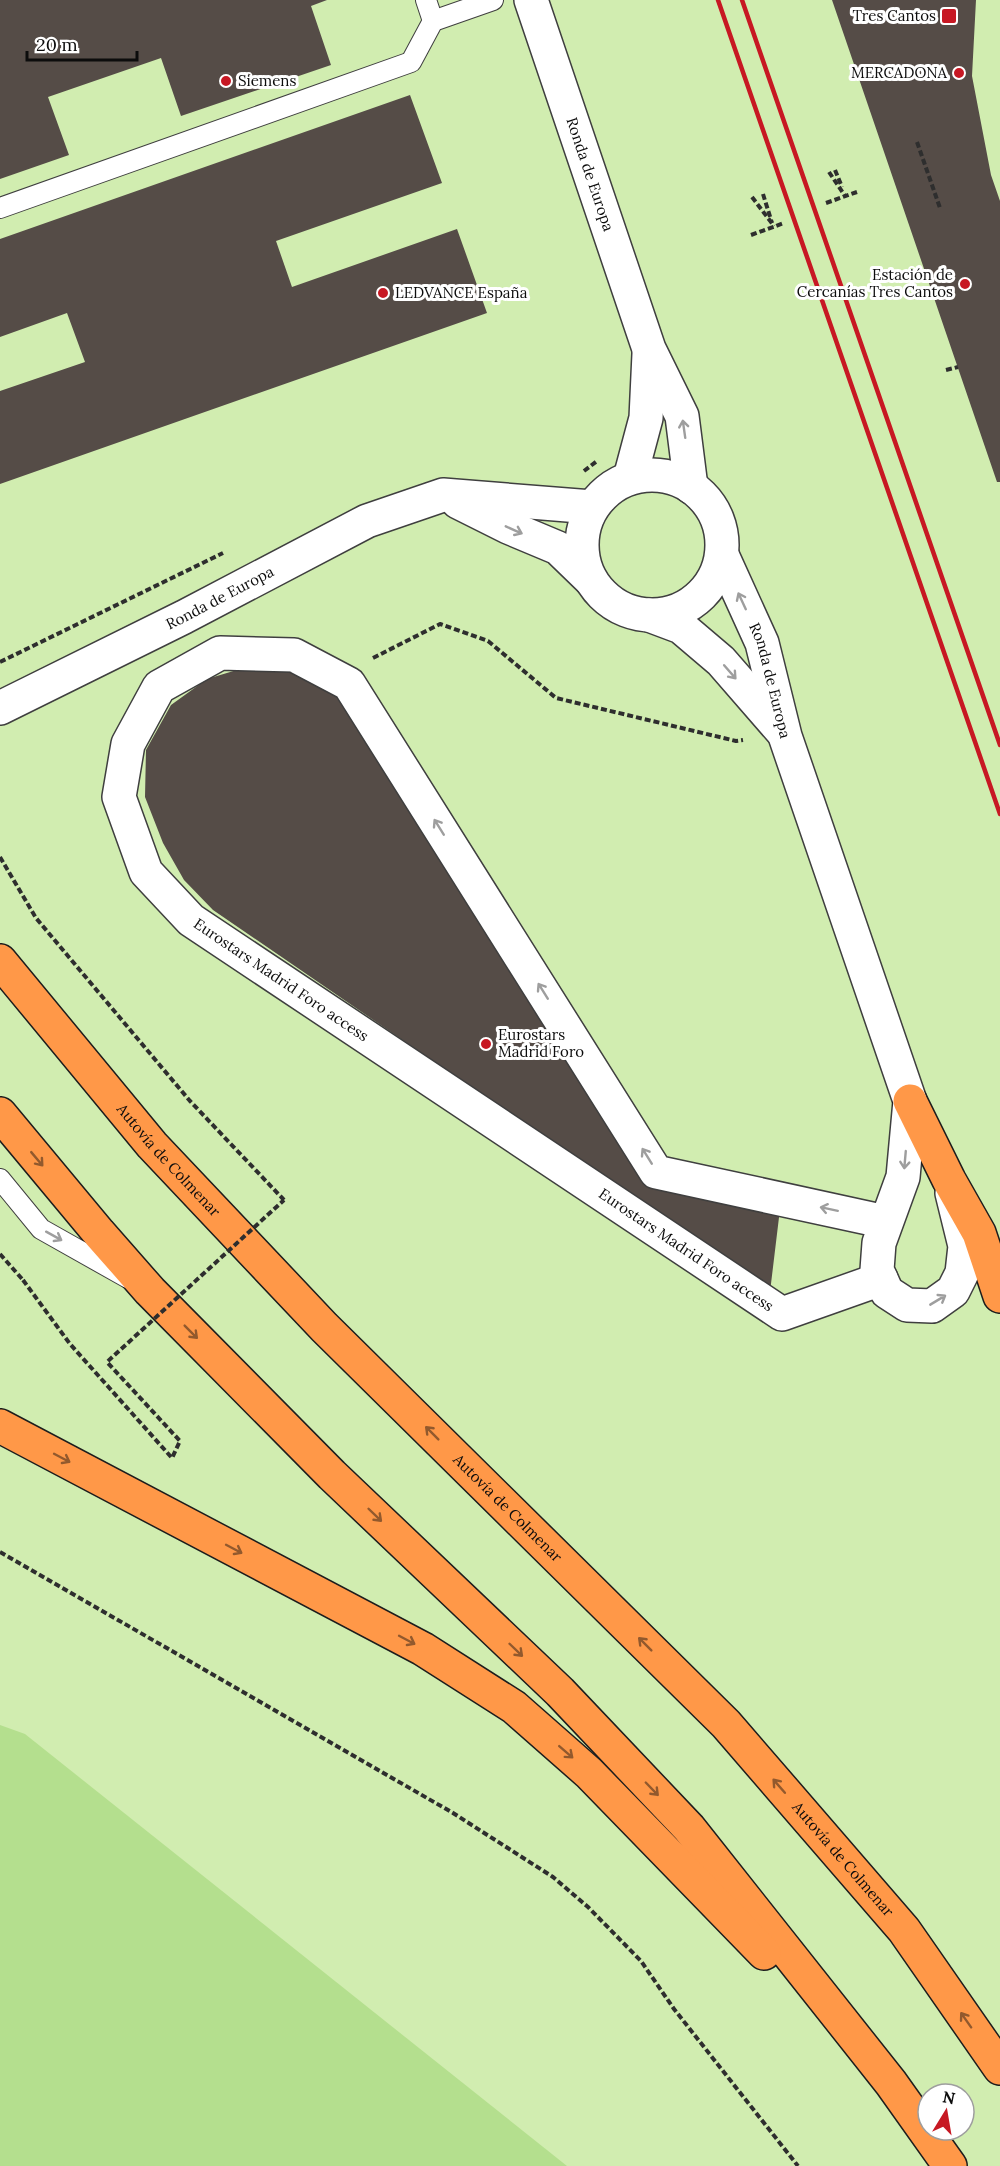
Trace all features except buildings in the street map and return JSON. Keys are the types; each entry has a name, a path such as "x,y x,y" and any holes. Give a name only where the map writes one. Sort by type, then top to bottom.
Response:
{"highway":[{"name":"Autovía de Colmenar","path":"0,961 152,1145 316,1318 726,1724 904,1930 1000,2068"},
{"path":"910,1101 949,1180 979,1233 1000,1296"},
{"path":"0,1114 150,1291 332,1475 560,1692 689,1828 891,2083 950,2166"},
{"path":"0,1426 423,1649 514,1707 589,1773 891,2083"}],"street":[{"name":"Ronda de Europa","path":"531,0 649,349 682,416 691,487"},
{"name":"Ronda de Europa","path":"630,478 646,418 649,349"},
{"path":"442,495 558,548 590,579 605,598 625,610 649,615 670,613 689,605 704,592 716,575 722,555 722,536 716,517 706,500 691,487 672,478 651,475 630,478 609,489 592,507 585,524 581,543 583,561 590,579"},
{"name":"Ronda de Europa","path":"0,708 184,617 367,521 442,495 592,507"},
{"name":"Ronda de Europa","path":"722,555 762,643 786,736"},
{"name":"Ronda de Europa","path":"649,615 681,627 721,661 786,736"},
{"name":"Eurostars Madrid Foro access","path":"881,1279 782,1314 191,920 146,872 119,797 128,744 159,687 220,653 294,655 349,684 656,1172 886,1222"},
{"path":"786,736 910,1101 903,1177 879,1243 877,1270 887,1292 907,1305 932,1306 953,1291 962,1273 965,1246 949,1180"}],"lane":[{"path":"426,0 433,21"},
{"path":"0,208 411,62 433,21 493,0"},
{"path":"0,1179 41,1229 150,1291"}],"path":[{"path":"916,142 940,208"},
{"path":"835,170 845,196"},
{"path":"829,172 845,196"},
{"path":"826,203 857,192"},
{"path":"763,194 774,226"},
{"path":"752,197 774,226"},
{"path":"751,235 784,222"},
{"path":"946,370 958,367"},
{"path":"335,677 440,624 488,641 556,698 736,741 786,736"},
{"path":"0,857 36,918 190,1101 284,1200 107,1362 180,1441 172,1458 70,1344 23,1280 0,1254"},
{"path":"0,1552 453,1812 553,1877 588,1907 641,1961 674,2009 798,2166"}],"green space":[{"path":"0,0 1000,0 1000,2166 0,2166"},
{"path":"0,1725 25,1734 567,2166 0,2166"}],"railway":[{"path":"718,0 1000,814"},
{"path":"742,0 1000,745"}],"place":[{"name":"Tres Cantos","path":"949,16"},
{"name":"MERCADONA","path":"959,73"},
{"name":"Siemens","path":"226,81"},
{"name":"Estación de Cercanías Tres Cantos","path":"965,284"},
{"name":"LEDVANCE España","path":"383,293"},
{"name":"Eurostars Madrid Foro","path":"486,1044"}]}
